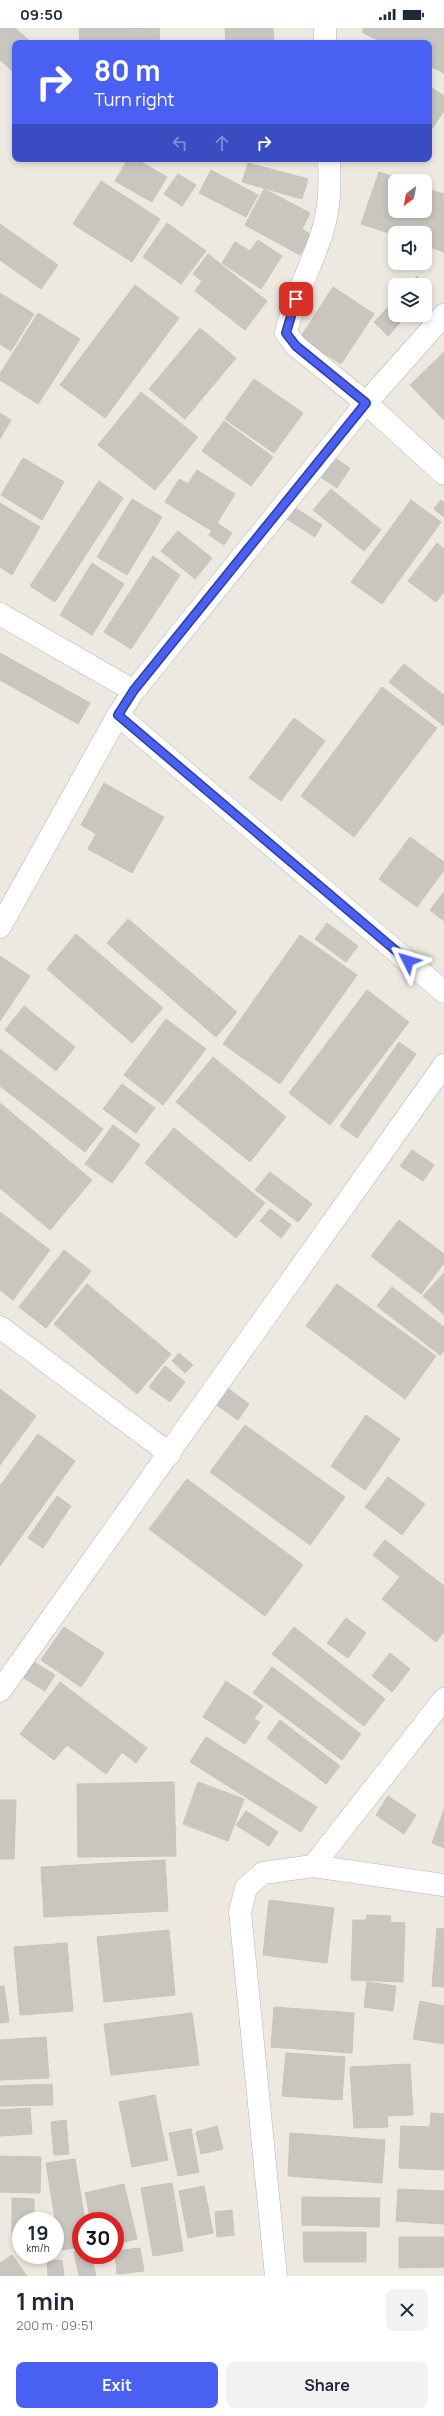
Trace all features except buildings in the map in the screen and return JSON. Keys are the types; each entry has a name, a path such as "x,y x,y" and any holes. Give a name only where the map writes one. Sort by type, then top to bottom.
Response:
{"street":[{"path":"325,28 325,40"},
{"path":"329,162 331,192 324,226 290,313 286,333 296,346 366,403 444,474"},
{"path":"0,926 118,715 134,690 366,403 444,315"},
{"path":"0,614 134,690"},
{"path":"118,715 444,992"},
{"path":"0,1691 170,1454 444,1064"},
{"path":"0,1327 170,1454"},
{"path":"313,1866 444,1699"},
{"path":"276,2276 240,1912 246,1888 263,1873 313,1866 444,1885"}],"route":[{"path":"296,299 290,313 286,333 296,346 366,403 134,690 118,715 408,961"}]}
